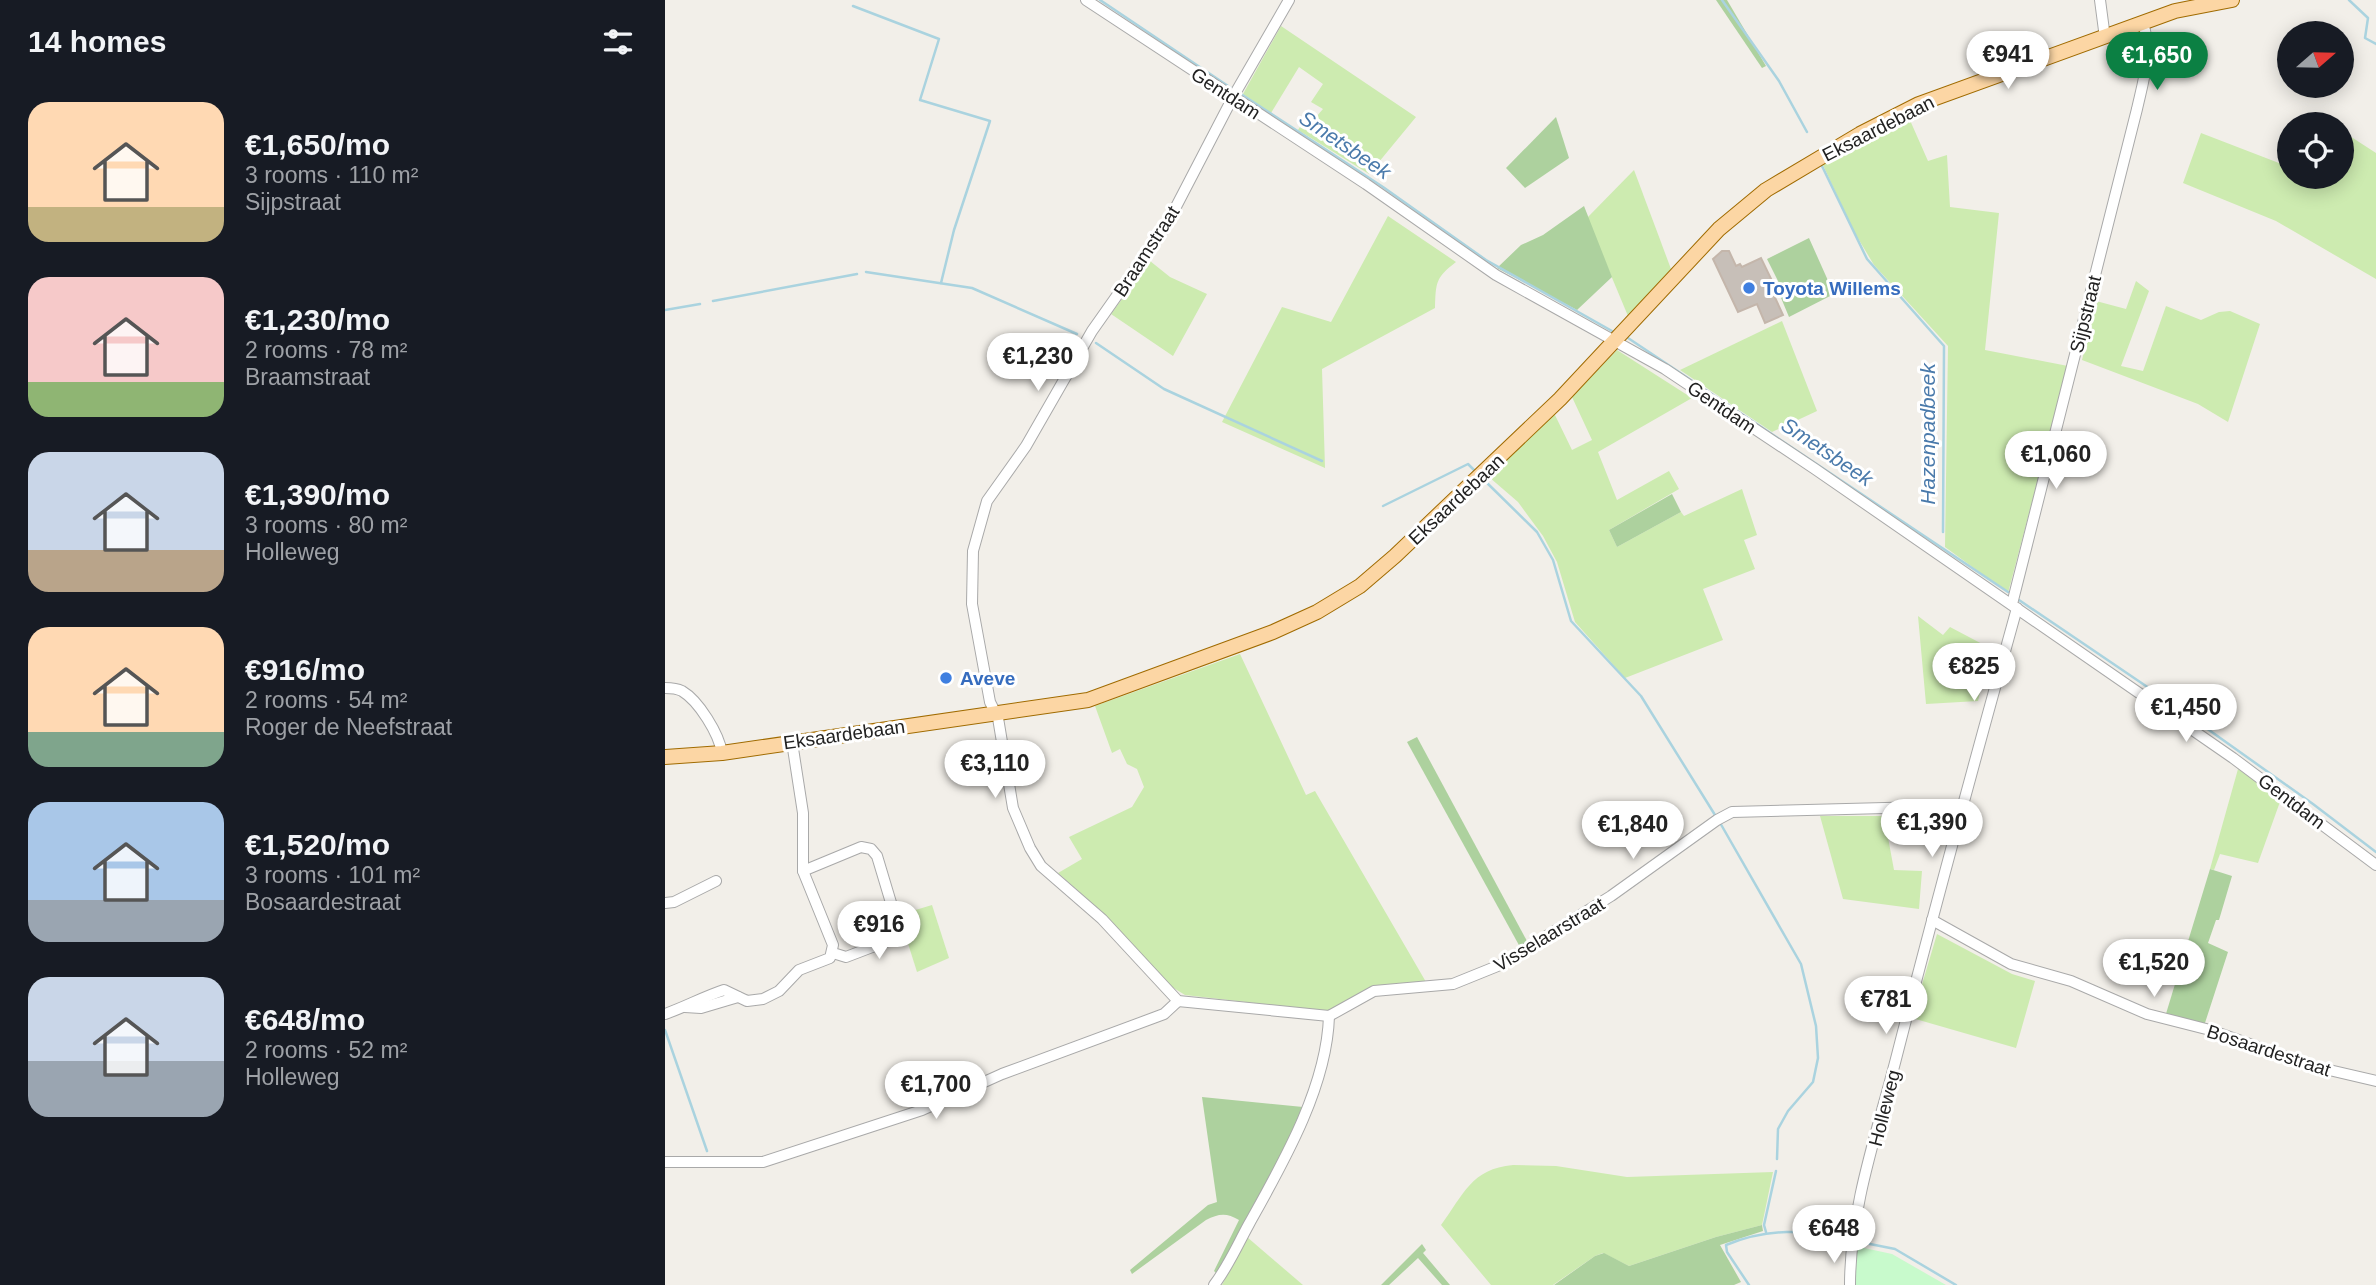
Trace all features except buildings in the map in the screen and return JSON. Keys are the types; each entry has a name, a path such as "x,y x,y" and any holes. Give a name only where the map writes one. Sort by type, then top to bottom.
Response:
{"main road":[{"name":"Eksaardebaan","path":"665,757 722,752 1088,700 1273,632 1350,593 1395,556 1529,429 1616,340 1711,236 1766,190 1867,130 1919,104 2175,12 2232,0"}],"street":[{"name":"Gentdam","path":"1086,0 1366,184 1496,275 1665,369 1804,461 2233,758 2376,865"},
{"name":"Braamstraat","path":"995,712 990,702 971,594 973,551 984,509 1026,446 1083,346 1165,226 1233,97 1289,0"},
{"path":"2100,0 2105,38"},
{"name":"Sijpstraat","path":"2014,606 2137,109 2147,63 2147,38 2143,24"},
{"name":"Holleweg","path":"1850,1285 1853,1234 2014,606"},
{"path":"665,688 678,689 691,699 715,734 722,752"},
{"path":"995,712 1013,808 1041,866 1103,919 1178,1001 1329,1016 1328,1038 1298,1130 1270,1187 1215,1285"},
{"path":"665,1014 724,990 747,1001 763,999 779,991 799,970 830,958 833,953 833,945 803,871 803,813 792,742"},
{"name":"Visselaarstraat","path":"1329,1016 1374,991 1453,984 1500,965 1611,896 1717,820 1732,813 1963,806"},
{"path":"803,871 861,847 871,849 877,856 901,936 846,957 833,953"},
{"path":"665,904 716,881"},
{"name":"Bosaardestraat","path":"1932,920 2011,964 2071,981 2147,1014 2210,1030 2312,1066 2376,1082"},
{"path":"665,1162 763,1162 844,1137 922,1110 1002,1074 1164,1014 1178,1001"}],"green space":[{"path":"1716,0 1727,0 1766,66 1762,68"},
{"path":"1281,26 1416,117 1369,174 1298,130 1309,113 1316,117 1323,109 1311,102 1323,84 1299,67 1271,113 1243,94"},
{"path":"1556,117 1569,158 1525,188 1506,168"},
{"path":"1909,118 1928,161 1947,155 1950,207 1999,213 1985,350 2068,366 2008,593 1945,547 1948,346 1874,265 1853,230 1823,165"},
{"path":"2201,133 2277,162 2277,189 2354,189 2354,139 2376,153 2376,279 2276,221 2183,183"},
{"path":"1634,170 1671,269 1628,316 1587,218"},
{"path":"1584,206 1612,277 1577,310 1497,268 1521,245 1543,235"},
{"path":"1388,216 1456,262 1440,277 1435,308 1322,369 1325,468 1222,422 1282,307 1331,322"},
{"path":"1809,238 1834,294 1789,317 1779,293 1783,291 1767,259"},
{"path":"1150,261 1170,277 1207,294 1173,356 1111,314"},
{"path":"2136,281 2149,291 2121,366 2143,371 2166,306 2201,320 2219,312 2230,311 2260,324 2228,422 2198,404 2082,360 2096,301 2126,309"},
{"path":"1782,321 1817,411 1772,432 1680,370"},
{"path":"1617,350 1692,398 1598,452 1617,500 1669,471 1679,489 1609,530 1617,547 1681,512 1684,516 1742,489 1757,535 1744,540 1755,569 1703,589 1723,640 1625,678 1575,622 1557,562 1543,536 1518,502 1489,477 1554,413 1572,450 1592,440 1572,397"},
{"path":"1672,494 1681,512 1617,547 1609,530"},
{"path":"1918,616 1943,635 1950,627 1986,646 1981,660 1987,663 1978,701 1926,704"},
{"path":"1240,654 1306,795 1315,791 1426,982 1370,987 1331,1010 1324,1011 1185,995 1172,987 1094,905 1058,873 1082,859 1069,837 1132,807 1144,787 1137,769 1127,764 1120,749 1112,753 1095,706"},
{"path":"1417,737 1527,941 1520,947 1407,742"},
{"path":"2238,769 2281,799 2258,863 2220,854 2214,870 2210,869"},
{"path":"1820,816 1884,816 1894,870 1922,871 1919,909 1843,899"},
{"path":"2210,869 2232,876 2219,920 2216,920 2208,943 2228,952 2204,1026 2165,1017"},
{"path":"932,905 949,958 917,972 899,915"},
{"path":"1937,934 2012,974 2035,981 2016,1048 1912,1018"},
{"path":"1202,1097 1303,1107 1285,1149 1218,1275 1214,1271 1239,1220 1226,1215 1206,1220 1132,1274 1130,1270 1208,1205 1217,1202"},
{"path":"1556,1166 1627,1177 1773,1172 1762,1225 1629,1266 1603,1253 1553,1285 1491,1285 1441,1225 1463,1193 1478,1178 1499,1167"},
{"path":"1762,1225 1763,1231 1720,1245 1741,1282 1734,1285 1554,1285 1595,1256 1604,1253 1629,1266"},
{"path":"1247,1237 1303,1285 1222,1285"},
{"path":"1422,1244 1426,1250 1423,1253 1450,1285 1442,1285 1418,1258 1389,1285 1381,1285"},
{"path":"1855,1246 1892,1254 1946,1285 1853,1285"}],"waterway":[{"name":"Smetsbeek","path":"1100,0 1231,88"},
{"name":"Hazenpadbeek","path":"1722,0 1779,81 1807,132"},
{"path":"2349,0 2368,18 2365,38 2376,44"},
{"path":"853,6 939,39 920,100 990,121 954,230 941,283"},
{"name":"Smetsbeek","path":"1241,94 1383,187 1486,260 1612,331"},
{"name":"Hazenpadbeek","path":"1821,164 1867,259 1944,346 1943,532"},
{"path":"866,272 972,288 1077,334"},
{"path":"713,301 857,274"},
{"path":"665,310 700,304"},
{"name":"Smetsbeek","path":"1628,338 2008,592"},
{"path":"1096,343 1164,389 1322,461"},
{"path":"1383,506 1468,464 1474,470"},
{"path":"1484,480 1537,532 1553,560 1571,621 1641,696 1715,815"},
{"name":"Smetsbeek","path":"2019,600 2171,703 2376,852"},
{"path":"1719,821 1801,964 1816,1026 1818,1058 1813,1082 1788,1111 1778,1129 1777,1159"},
{"path":"665,1030 707,1151"},
{"path":"1766,1232 1764,1225 1776,1171"},
{"path":"1749,1285 1727,1252 1726,1245 1741,1239 1787,1232 1848,1240"},
{"path":"1855,1241 1895,1249 1956,1285"}],"place":[{"name":"Toyota Willems","path":"1749,288"},
{"name":"Aveve","path":"946,678"}]}
